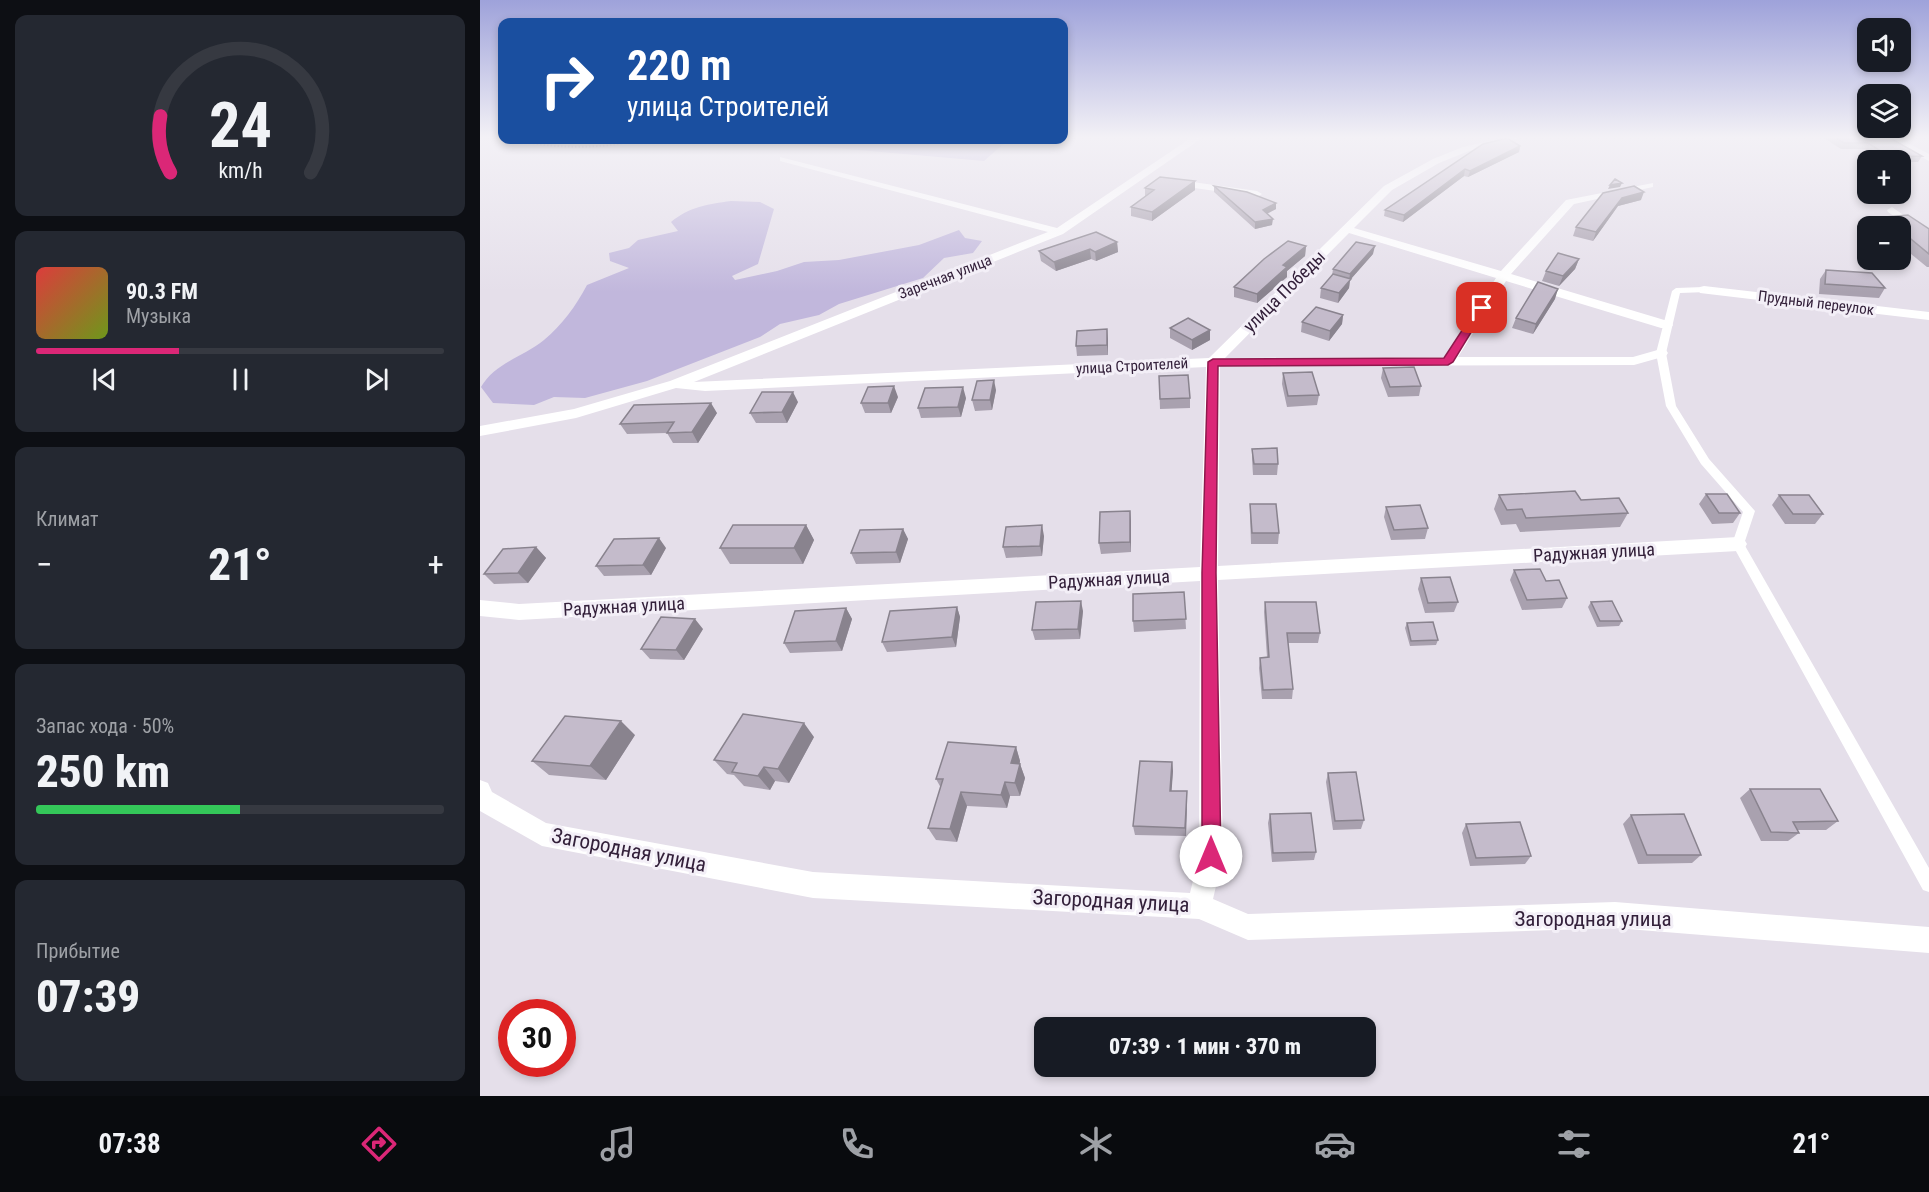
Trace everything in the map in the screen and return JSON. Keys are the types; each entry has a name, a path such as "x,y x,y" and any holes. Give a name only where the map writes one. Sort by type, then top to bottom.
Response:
{"street":[{"path":"897,189 1059,232"},
{"name":"Заречная улица","path":"480,431 576,413 675,384 1059,232 1130,189"},
{"path":"1223,189 1257,194"},
{"name":"улица Победы","path":"1213,362 1387,189"},
{"path":"1448,362 1503,276 1570,202 1630,189"},
{"path":"1892,210 1929,238"},
{"path":"1347,229 1666,325"},
{"name":"Прудный переулок","path":"1704,290 1929,316"},
{"name":"улица Строителей","path":"675,384 705,387 1213,362 1634,361 1661,353"},
{"path":"1199,906 1211,856 1209,573 1213,362"},
{"name":"Радужная улица","path":"480,608 519,612 1738,544"},
{"name":"Загородная улица","path":"481,795 542,834 813,885 1199,906 1248,927 1615,915 1929,940"}],"lane":[{"path":"1704,290 1676,291 1666,325 1661,353 1671,406 1705,461 1749,511 1738,544 1929,884"},
{"path":"1929,933 1929,940"}],"shaded area":[{"path":"731,201 760,202 774,209 758,264 732,276 735,280 777,271 804,262 839,260 919,245 959,230 965,238 982,241 973,253 944,258 923,278 839,304 819,315 780,324 760,337 647,381 585,398 554,397 534,405 493,403 481,387 494,372 551,334 568,315 587,285 629,268 610,261 609,253 629,248 638,240 678,231 671,222 692,210"}],"building":[{"path":"1150,189 1184,189 1152,212 1131,207 1154,190"},
{"path":"1218,189 1247,192 1276,203 1263,210 1273,219 1255,222"},
{"path":"1416,189 1438,189 1404,215 1385,210"},
{"path":"1620,189 1639,189 1644,192 1622,198 1596,232 1576,227 1603,193"},
{"path":"1911,217 1929,229 1929,254 1911,239"},
{"path":"1096,232 1117,242 1095,252 1090,249 1054,262 1039,251"},
{"path":"1288,241 1306,246 1283,265 1287,267 1257,294 1234,287 1264,259"},
{"path":"1356,242 1375,246 1350,274 1333,269"},
{"path":"1558,253 1579,259 1563,276 1546,271"},
{"path":"1826,270 1872,273 1885,288 1825,284"},
{"path":"1333,274 1351,279 1339,293 1321,288"},
{"path":"1538,282 1558,289 1536,324 1516,318"},
{"path":"1316,307 1343,315 1330,331 1302,322"},
{"path":"1188,318 1210,330 1192,340 1170,328"},
{"path":"1107,329 1107,345 1076,346 1077,331"},
{"path":"1414,367 1421,386 1390,387 1383,368"},
{"path":"1312,372 1319,395 1288,396 1283,373"},
{"path":"1188,375 1190,398 1160,399 1159,376"},
{"path":"994,380 990,400 972,400 977,381"},
{"path":"894,386 888,403 861,403 868,387"},
{"path":"963,387 958,407 918,408 925,388"},
{"path":"762,392 793,392 782,412 750,413"},
{"path":"711,403 692,432 667,433 674,422 620,424 634,405"},
{"path":"1277,448 1278,464 1254,464 1252,449"},
{"path":"1575,491 1581,500 1619,498 1628,513 1526,518 1522,509 1507,510 1499,495"},
{"path":"1706,494 1727,494 1740,513 1719,513"},
{"path":"1779,495 1809,495 1823,514 1793,514"},
{"path":"1250,504 1276,504 1279,533 1252,533"},
{"path":"1420,505 1428,528 1394,530 1386,507"},
{"path":"1130,511 1130,542 1099,543 1100,512"},
{"path":"733,525 806,525 794,548 720,548"},
{"path":"1042,525 1040,546 1003,547 1006,527"},
{"path":"903,529 896,552 851,553 860,530"},
{"path":"659,538 643,565 596,566 614,539"},
{"path":"536,547 518,573 484,574 503,549"},
{"path":"1540,569 1546,581 1559,580 1567,598 1527,600 1514,570"},
{"path":"1450,577 1458,602 1428,603 1421,578"},
{"path":"1184,592 1186,619 1133,621 1133,594"},
{"path":"1081,601 1078,629 1032,630 1036,602"},
{"path":"1612,601 1622,621 1600,621 1591,602"},
{"path":"1265,602 1316,602 1320,633 1287,633 1293,689 1263,690 1260,658 1269,657"},
{"path":"957,607 952,637 882,642 890,611"},
{"path":"846,608 836,641 784,643 795,611"},
{"path":"661,617 695,619 676,650 641,649"},
{"path":"1433,622 1438,640 1411,641 1407,623"},
{"path":"743,714 804,723 778,769 764,767 758,776 732,772 737,763 714,760"},
{"path":"565,716 621,721 590,766 532,761"},
{"path":"948,742 1016,747 1011,763 1020,764 1015,783 1005,782 1001,795 961,792 950,829 928,828 943,779 936,779"},
{"path":"1140,761 1172,762 1170,791 1187,791 1185,828 1133,826"},
{"path":"1356,772 1364,820 1335,821 1328,773"},
{"path":"1750,789 1820,789 1838,821 1793,822 1799,833 1771,832"},
{"path":"1311,813 1316,852 1273,853 1270,814"},
{"path":"1684,814 1701,855 1647,855 1631,815"},
{"path":"1520,822 1531,856 1476,858 1466,824"}],"route":[{"path":"1211,856 1209,573 1213,362 1448,362 1482,308"}]}
